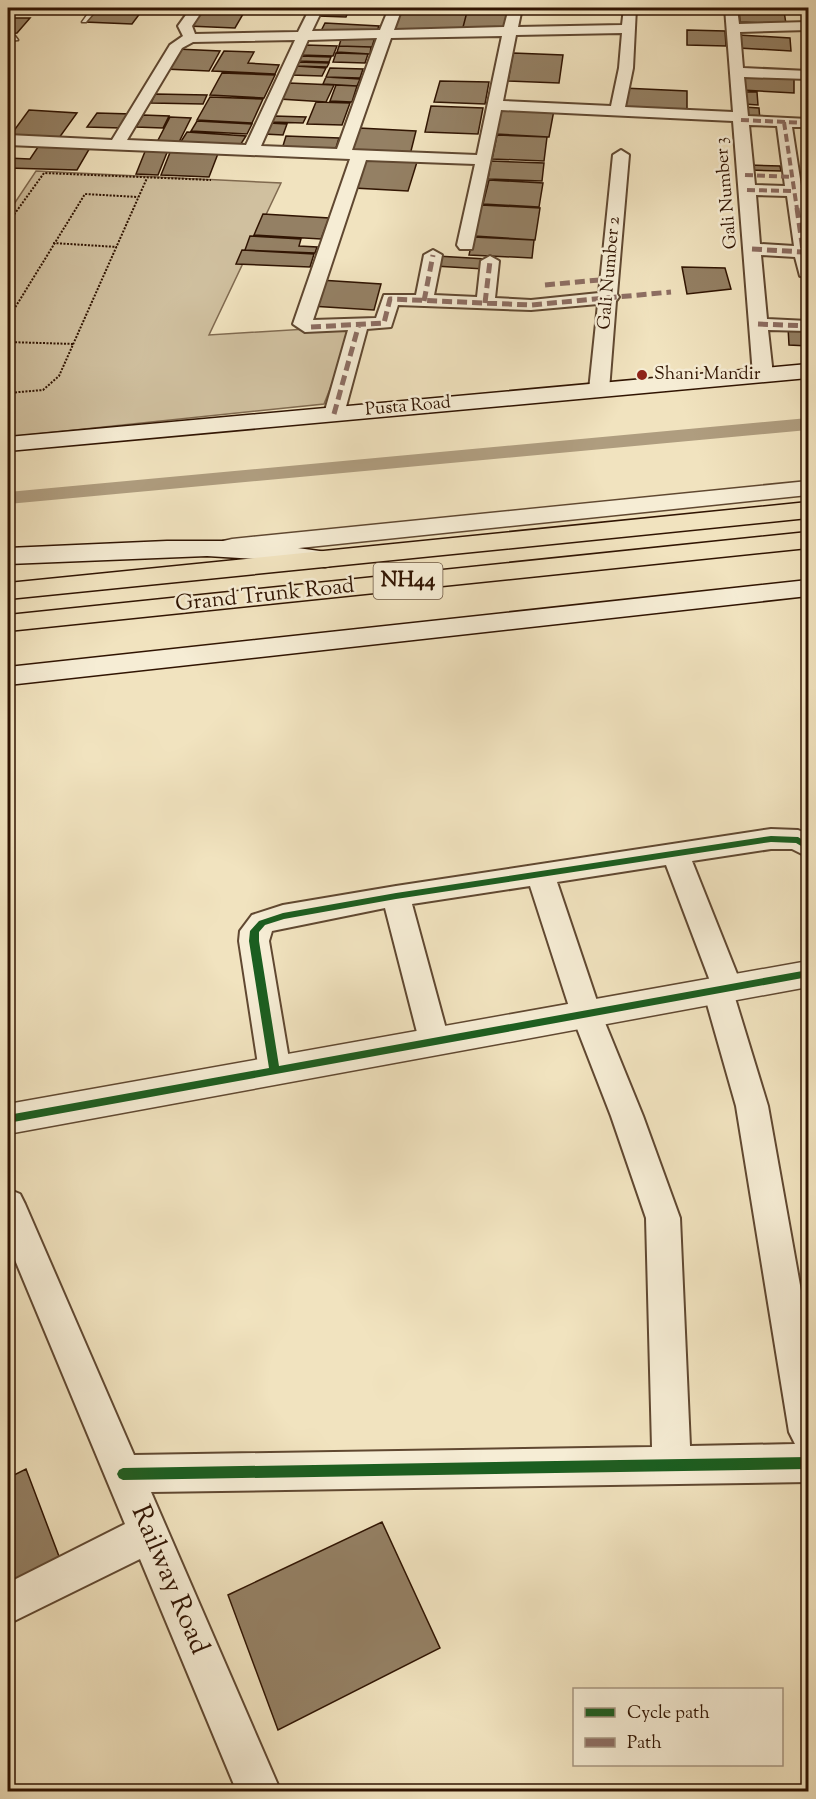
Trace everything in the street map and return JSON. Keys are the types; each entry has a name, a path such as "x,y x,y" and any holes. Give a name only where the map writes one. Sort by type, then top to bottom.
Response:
{"highway":[{"name":"Grand Trunk Road","path":"8,591 808,510"},
{"name":"Grand Trunk Road","path":"8,623 808,540"}],"main road":[{"name":"Pusta Road","path":"8,444 808,371"},
{"path":"8,555 232,547 808,488"},
{"path":"232,547 295,553 326,559"},
{"path":"8,676 808,588"},
{"path":"8,1119 808,974"}],"street":[{"path":"190,38 185,26 197,8"},
{"path":"251,152 316,8"},
{"path":"395,8 385,34 302,324 311,327 384,323 390,299 531,305 610,288"},
{"path":"466,245 515,8"},
{"path":"617,111 626,68 630,8"},
{"name":"Gali Number 3","path":"731,8 739,72 740,119 763,375"},
{"path":"733,28 808,26"},
{"path":"116,145 177,45 190,38 629,29"},
{"path":"739,72 808,75"},
{"path":"494,105 808,123"},
{"path":"784,122 806,272"},
{"path":"8,140 482,160"},
{"name":"Gali Number 2","path":"599,390 621,155"},
{"path":"746,182 793,184"},
{"path":"752,249 803,252"},
{"path":"424,301 433,255"},
{"path":"485,303 490,261"},
{"path":"545,285 610,288"},
{"path":"334,414 359,324"},
{"path":"758,324 808,326"},
{"path":"275,1071 255,931 262,922 283,916 396,896 675,853 785,838 798,840 808,847"},
{"path":"675,853 723,989 752,1106 800,1333 808,1432"},
{"path":"540,874 586,1013 627,1116 663,1218 672,1465"},
{"path":"396,896 434,1040"},
{"name":"Railway Road","path":"8,1204 258,1791"},
{"path":"123,1474 808,1463"},
{"path":"8,1604 148,1533"}],"lane":[{"path":"84,21 94,8"}],"path":[{"path":"8,224 44,173 211,180"},
{"path":"8,393 49,388 59,376 147,178"},
{"path":"8,319 10,312 85,194 139,196"},
{"path":"53,243 117,247"},
{"path":"8,342 74,344"}],"shaded area":[{"path":"36,171 281,183 209,335 355,326 324,404 8,437 8,213"}],"building":[{"path":"97,8 144,8 132,24 85,22"},
{"path":"200,8 246,9 235,28 188,26"},
{"path":"347,8 387,8 386,13 346,11"},
{"path":"402,8 468,8 462,31 392,33"},
{"path":"468,8 510,9 506,30 462,31"},
{"path":"739,9 784,11 786,24 740,22"},
{"path":"321,11 348,12 346,17 319,16"},
{"path":"11,18 30,18 17,33 8,34"},
{"path":"325,23 379,26 376,33 321,31"},
{"path":"687,30 725,31 726,46 687,45"},
{"path":"739,35 790,38 791,51 739,48"},
{"path":"342,36 375,37 372,47 339,46"},
{"path":"305,45 337,46 333,56 300,55"},
{"path":"339,46 371,47 370,54 337,52"},
{"path":"177,49 220,51 209,71 165,69"},
{"path":"224,51 254,52 248,63 279,65 275,74 212,71"},
{"path":"336,53 368,54 365,63 333,62"},
{"path":"513,53 563,55 559,83 508,81"},
{"path":"300,56 331,57 329,62 298,61"},
{"path":"298,62 329,63 327,67 296,66"},
{"path":"296,66 326,68 322,76 291,75"},
{"path":"330,68 363,69 360,78 326,77"},
{"path":"222,73 275,75 264,98 210,95"},
{"path":"743,74 794,77 794,93 742,90"},
{"path":"326,77 360,79 357,86 323,84"},
{"path":"440,81 489,82 485,104 434,102"},
{"path":"289,83 334,85 326,102 280,99"},
{"path":"336,85 357,86 352,102 330,101"},
{"path":"623,88 687,91 687,113 621,109"},
{"path":"743,92 757,92 758,105 744,104"},
{"path":"155,94 207,95 203,104 151,103"},
{"path":"210,97 263,99 252,123 197,120"},
{"path":"316,102 350,103 342,125 307,124"},
{"path":"431,106 483,108 478,134 425,132"},
{"path":"744,107 759,108 760,121 745,120"},
{"path":"502,108 554,110 549,137 496,134"},
{"path":"29,110 77,113 59,138 10,136"},
{"path":"97,113 131,114 121,128 87,127"},
{"path":"143,115 169,116 163,128 136,127"},
{"path":"274,116 306,117 303,123 271,122"},
{"path":"170,117 191,118 178,144 156,144"},
{"path":"197,121 252,124 247,134 191,131"},
{"path":"269,123 287,124 283,135 264,134"},
{"path":"359,128 416,131 410,155 351,153"},
{"path":"187,132 246,136 239,147 180,143"},
{"path":"497,135 547,137 544,161 492,159"},
{"path":"286,136 339,138 335,151 282,149"},
{"path":"40,144 91,146 77,170 8,168 8,158 30,159"},
{"path":"146,149 168,150 158,175 136,174"},
{"path":"171,150 219,151 209,177 161,175"},
{"path":"364,159 417,162 408,191 354,188"},
{"path":"491,161 544,163 542,181 488,179"},
{"path":"749,165 780,166 781,171 750,170"},
{"path":"489,180 543,183 539,207 483,204"},
{"path":"481,205 540,208 535,240 474,236"},
{"path":"263,214 329,218 321,239 254,235"},
{"path":"250,236 301,239 299,246 317,247 315,253 245,250"},
{"path":"473,237 534,240 532,258 469,255"},
{"path":"242,250 314,254 310,267 236,264"},
{"path":"437,256 486,259 484,269 435,266"},
{"path":"682,267 725,268 731,289 687,294"},
{"path":"320,280 381,284 374,310 311,306"},
{"path":"788,327 808,328 808,346 789,345"},
{"path":"26,1469 60,1559 8,1586 8,1478"},
{"path":"382,1522 440,1648 278,1730 228,1595"}],"waterway":[{"path":"8,498 808,424"}],"marked path":[{"path":"741,120 808,123"},
{"path":"784,122 806,272"},
{"path":"745,175 792,177"},
{"path":"747,190 794,191"},
{"path":"752,249 803,252"},
{"path":"424,301 433,255"},
{"path":"485,303 490,261"},
{"path":"545,285 610,279"},
{"path":"311,327 384,323 390,299 531,305 671,292"},
{"path":"334,414 359,324"},
{"path":"758,324 808,326"}],"cycle path":[{"path":"275,1071 254,941 255,931 262,923 283,916 396,896 771,839 798,840 808,847"},
{"path":"8,1119 808,974"},
{"path":"123,1474 808,1463"}],"place":[{"name":"Shani Mandir","path":"642,375"}]}
